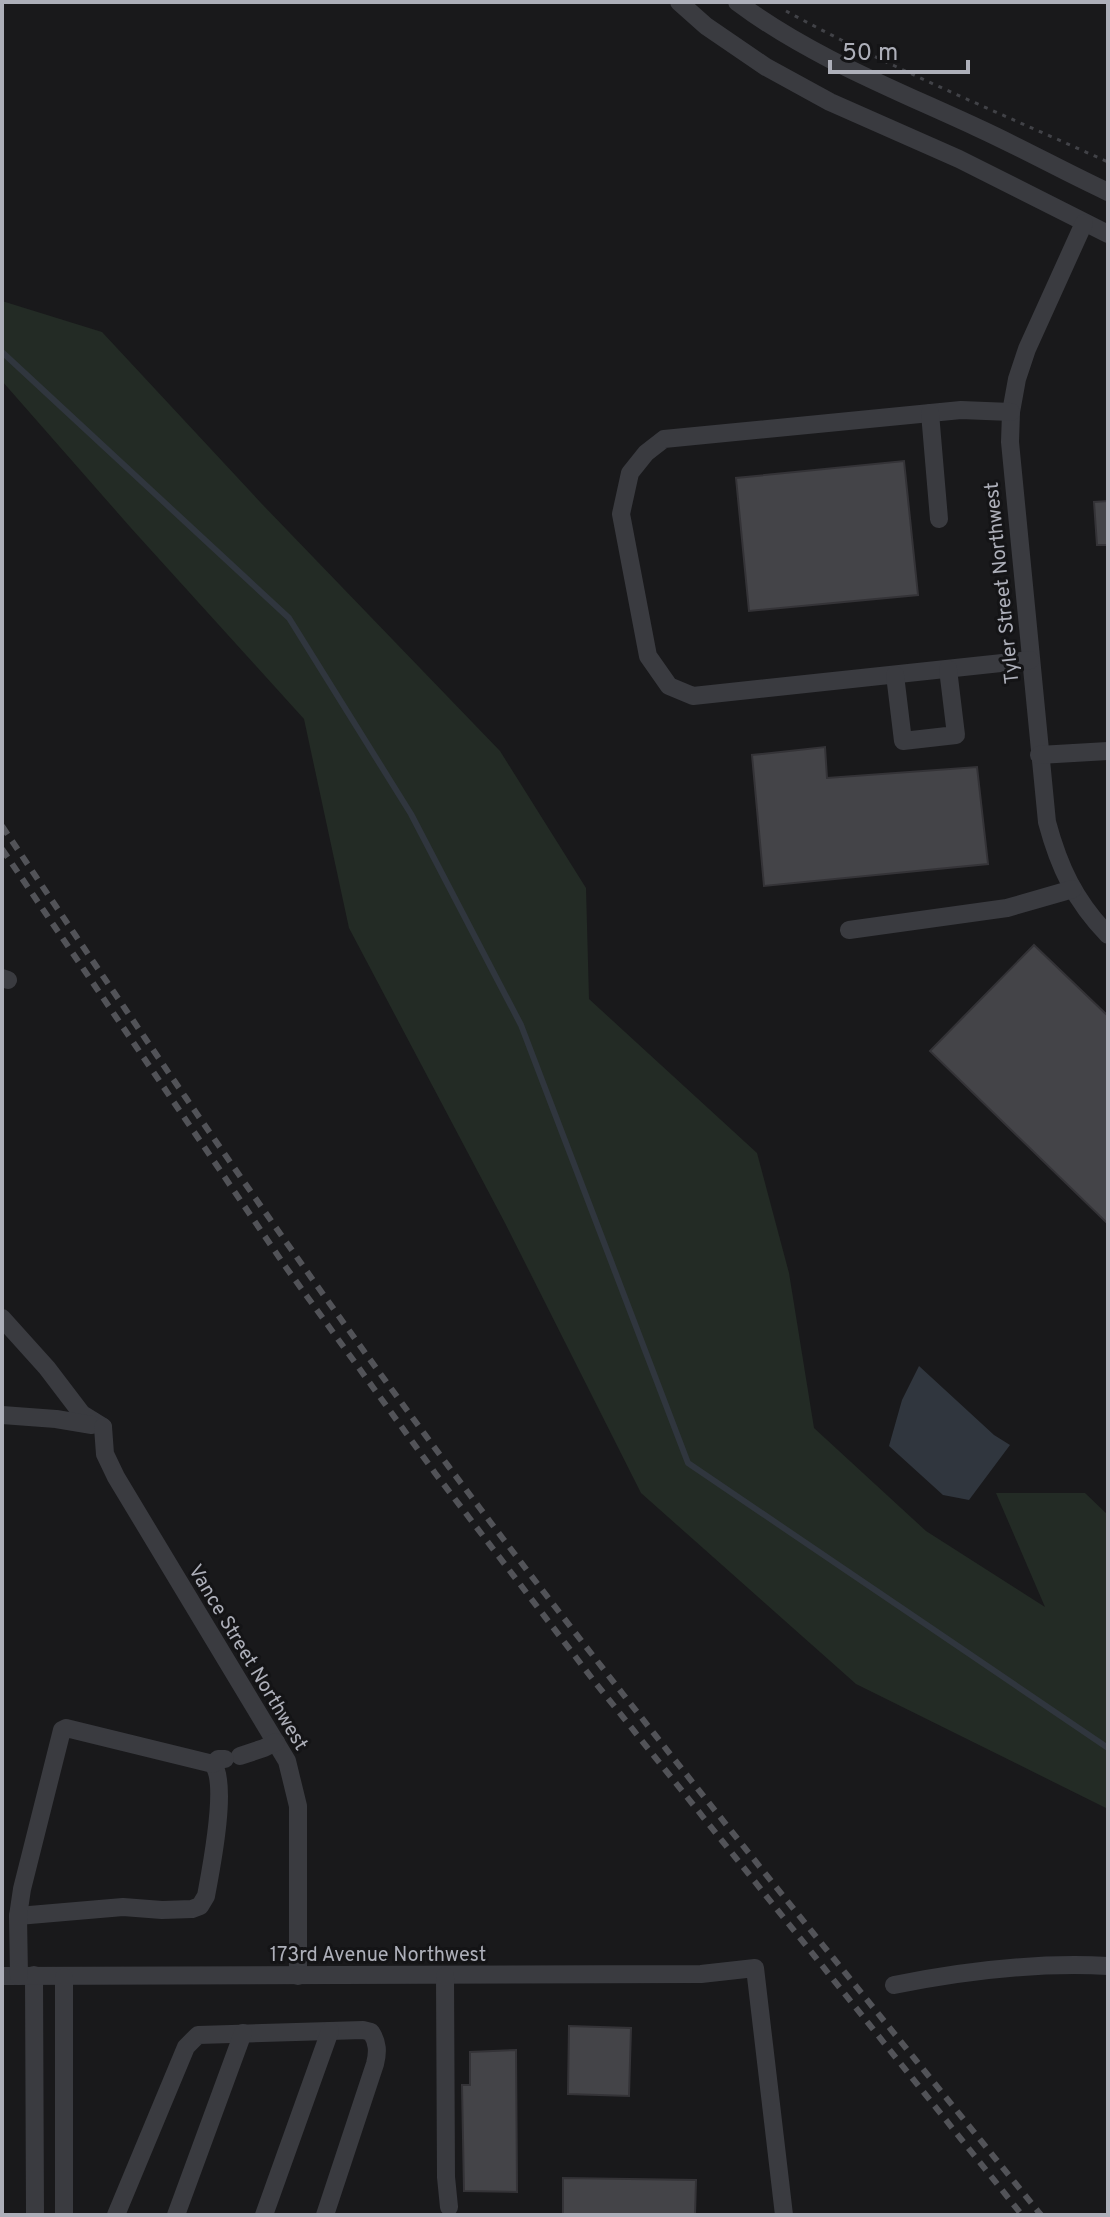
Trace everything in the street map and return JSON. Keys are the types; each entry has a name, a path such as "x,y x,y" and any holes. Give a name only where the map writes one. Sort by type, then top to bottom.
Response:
{"street":[{"path":"679,2 715,33 766,67 830,102 959,159 1108,234"},
{"path":"737,2 779,32 817,53 1017,145 1108,192"},
{"name":"Tyler Street Northwest","path":"1084,223 1027,349 1017,379 1010,442 1047,822 1057,857 1073,889 1090,916 1108,935"},
{"path":"1011,412 961,410 664,439 646,453 630,473 621,514 648,656 669,686 693,696 1030,660"},
{"path":"930,413 939,519"},
{"path":"895,675 903,741 956,735 948,669"},
{"path":"1039,755 1108,751"},
{"path":"849,930 1007,908 1073,889"},
{"path":"2,1318 47,1368 82,1414 103,1427"},
{"path":"2,1415 103,1427"},
{"name":"Vance Street Northwest","path":"103,1427 105,1454 116,1477 287,1761 298,1806 298,1976"},
{"path":"35,2215 18,1976 18,1916 62,1730 66,1728 226,1760 276,1742"},
{"path":"18,1916 123,1907 183,1910 200,1906 206,1896 220,1796 217,1770 226,1760"},
{"path":"894,1985 983,1970 1058,1965 1108,1966"},
{"name":"173rd Avenue Northwest","path":"18,1976 701,1974 755,1968 784,2215"},
{"path":"445,1976 446,2177 449,2207"},
{"path":"64,1977 64,2215"},
{"path":"116,2215 186,2047 198,2035 351,2029 371,2032 378,2053 325,2215"},
{"path":"264,2215 330,2031"},
{"path":"176,2215 243,2033"}],"path":[{"path":"781,8 892,64 1108,162"}],"shaded area":[{"path":"2,301 102,332 261,503 500,751 586,888 589,999 757,1153 789,1273 814,1428 926,1531 1045,1607 996,1493 1085,1493 1108,1515 1108,1809 856,1684 641,1493 505,1223 349,928 304,719 2,381"},
{"path":"919,1366 994,1435 1010,1445 969,1500 943,1495 889,1446 902,1400"}],"building":[{"path":"904,461 918,595 749,611 736,478"},
{"path":"1108,501 1108,545 1097,545 1094,502"},
{"path":"825,747 827,778 977,767 988,864 764,886 752,755"},
{"path":"1034,945 1108,1016 1108,1224 930,1051"},
{"path":"569,2026 631,2028 629,2096 568,2094"},
{"path":"516,2050 517,2192 464,2191 462,2085 470,2085 470,2052"},
{"path":"563,2178 696,2180 695,2215 563,2214"}],"waterway":[{"path":"2,352 289,618 411,814 521,1025 688,1463 1108,1748"}],"railway":[{"path":"2,826 220,1147 446,1463 665,1748 1041,2215"},
{"path":"2,849 285,1266 435,1473 594,1681 1022,2215"}]}
